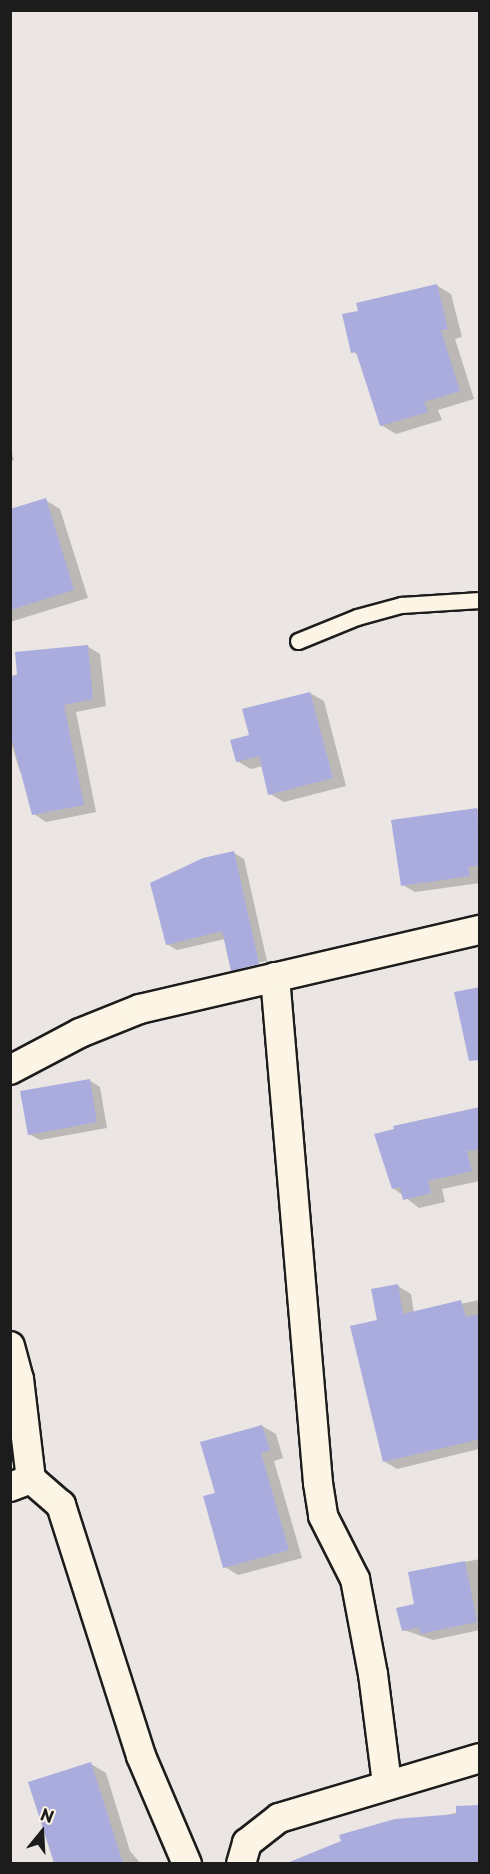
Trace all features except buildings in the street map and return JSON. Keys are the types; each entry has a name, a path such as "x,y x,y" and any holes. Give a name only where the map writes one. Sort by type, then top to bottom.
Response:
{"street":[{"path":"10,1070 80,1033 140,1009 480,930"},
{"path":"275,977 308,1393 323,1516 355,1579 373,1674 387,1784"},
{"path":"10,1346 19,1379 21,1483 61,1505 141,1756 187,1863"},
{"path":"241,1863 247,1843 279,1818 480,1758"}],"lane":[{"path":"298,640 357,617 401,605 480,600"}]}
